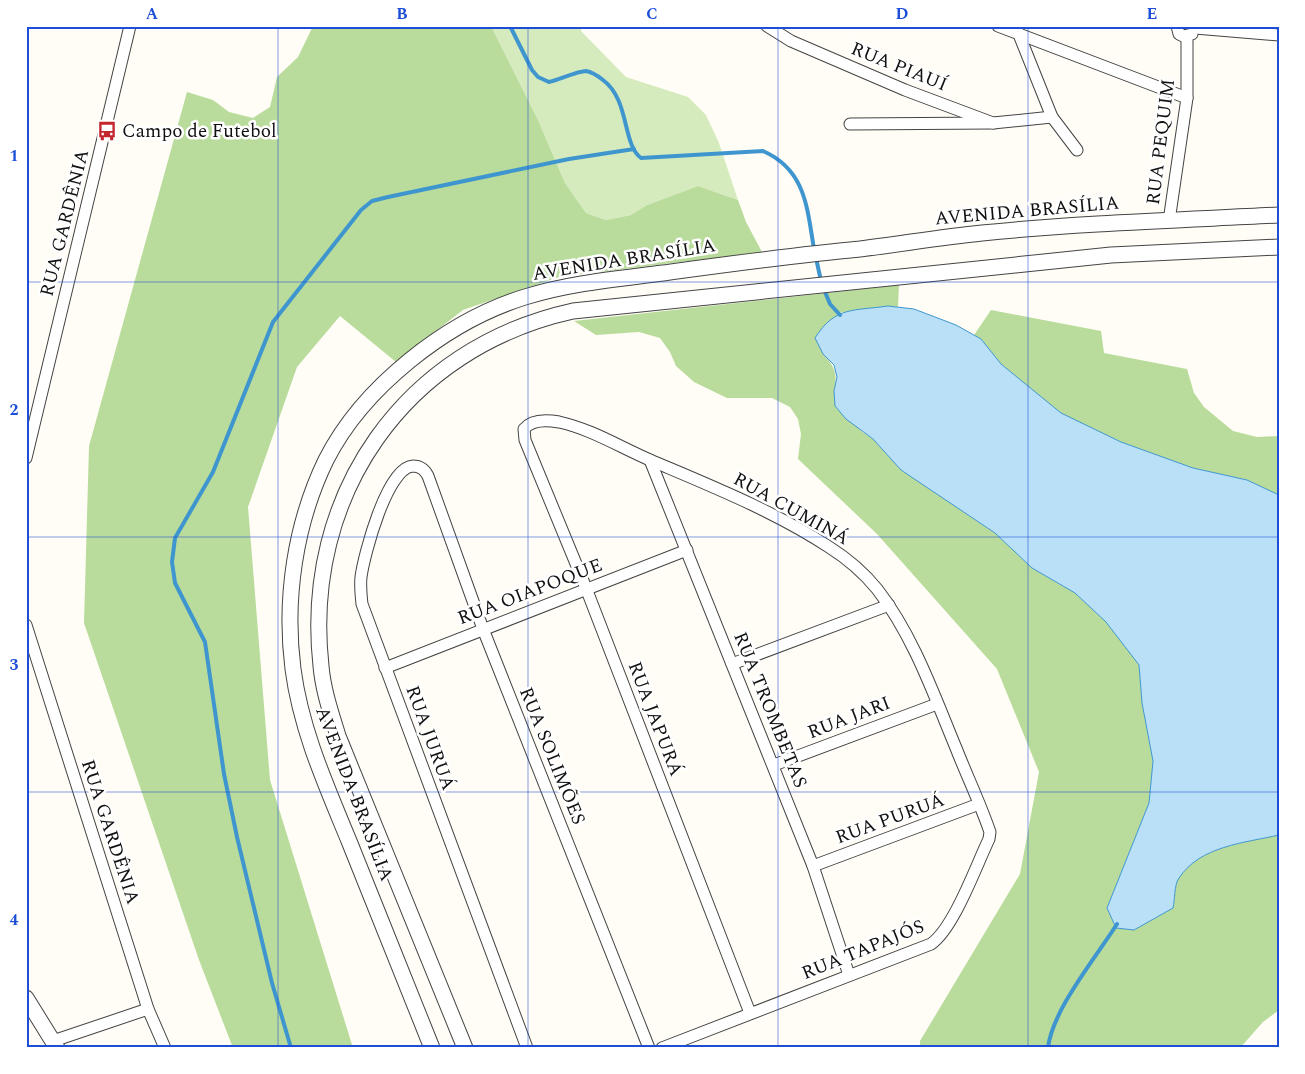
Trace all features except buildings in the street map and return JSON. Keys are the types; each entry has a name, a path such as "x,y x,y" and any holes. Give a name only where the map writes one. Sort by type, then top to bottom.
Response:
{"street":[{"name":"RUA GARDÊNIA","path":"26,458 130,26"},
{"name":"RUA PIAUÍ","path":"767,26 785,38 896,86 993,123"},
{"path":"998,26 1017,30 1187,98"},
{"path":"1176,26 1179,34 1187,37 1194,32 1195,27 1279,35"},
{"path":"1017,30 1052,117 1077,150"},
{"name":"RUA PEQUIM","path":"1169,221 1187,98 1187,37"},
{"path":"850,124 993,123 1052,117"},
{"name":"AVENIDA BRASÍLIA","path":"432,1048 309,742 293,669 290,623 296,548 306,509 328,456 367,402 393,375 450,330 488,310 526,296 566,287 791,256 981,233 1279,215"},
{"name":"AVENIDA BRASÍLIA","path":"465,1048 338,736 327,700 321,666 322,589 328,546 340,504 358,466 380,432 403,407 464,354 502,333 548,316 573,311 1112,255 1279,247"},
{"name":"RUA CUMINÁ","path":"525,440 524,429 532,423 550,421 574,427 711,485 828,546 868,578 889,605 938,704 979,804"},
{"name":"RUA JAPURÁ","path":"525,440 586,588 750,1013"},
{"name":"RUA TROMBETAS","path":"650,460 774,765 813,866 849,975"},
{"name":"RUA JURUÁ","path":"428,476 425,471 413,466 406,468 396,477 376,519 362,576 362,604 527,1048"},
{"name":"RUA SOLIMÕES","path":"428,476 484,629 649,1048"},
{"name":"RUA OIAPOQUE","path":"385,668 687,550"},
{"path":"732,664 889,605"},
{"name":"RUA GARDÊNIA","path":"26,624 148,1009 165,1048"},
{"name":"RUA JARI","path":"774,765 938,704"},
{"name":"RUA TAPAJÓS","path":"662,1048 931,944 944,932 989,839 989,828 979,804"},
{"name":"RUA PURUÁ","path":"813,866 979,804"},
{"path":"28,1003 55,1044 148,1009"}],"green space":[{"path":"313,26 491,26 538,120 565,183 586,213 606,220 631,215 647,205 698,186 738,200 746,222 762,252 559,277 463,310 396,362 340,316 297,367 248,507 270,780 353,1048 233,1048 199,960 84,623 89,446 187,92 213,100 229,112 253,118 270,107 277,77 298,57"},
{"path":"491,26 579,26 582,32 626,77 688,97 706,115 719,143 738,200 698,186 647,205 631,215 606,220 586,213 565,183 538,120"},
{"path":"899,285 898,307 888,306 838,313 823,354 834,371 836,380 834,391 861,431 873,439 901,470 995,533 1032,568 1075,593 1106,622 1139,665 1142,703 1153,761 1149,803 1107,908 1134,930 1173,908 1177,881 1188,867 1199,859 1211,852 1224,848 1279,835 1279,1010 1263,1022 1240,1048 920,1048 920,1041 1020,874 1039,772 997,669 877,534 798,459 801,434 798,419 790,407 772,398 727,398 694,382 676,366 670,352 660,338 639,332 596,335 574,321"},
{"path":"991,310 1101,331 1104,353 1187,369 1194,393 1204,407 1233,431 1257,437 1279,436 1279,495 1247,480 1193,468 1121,442 1060,413 1001,364 981,339 974,335"}],"water":[{"path":"888,306 914,309 956,325 981,339 1001,364 1061,413 1121,442 1193,468 1247,480 1279,495 1279,835 1224,847 1199,859 1188,867 1177,881 1173,908 1134,930 1116,928 1107,908 1149,803 1153,761 1142,703 1139,665 1106,622 1075,593 1032,568 995,533 901,470 873,439 846,419 835,406 834,391 837,377 834,365 823,354 815,338 830,320 838,315 855,310"}],"waterway":[{"path":"510,26 532,70 538,77 549,82 586,71 603,80 612,89 622,110 631,143 641,158 763,151 777,159 788,169 802,192 814,249"},
{"path":"291,1048 272,983 237,837 224,774 205,642 175,583 172,562 175,538 213,472 273,322 361,210 372,201 388,197 569,159 634,149"},
{"path":"816,258 821,281"},
{"path":"823,287 830,304 840,315"},
{"path":"1048,1048 1051,1033 1066,1001 1117,924"}],"place":[{"name":"Campo de Futebol","path":"107,131"}]}
